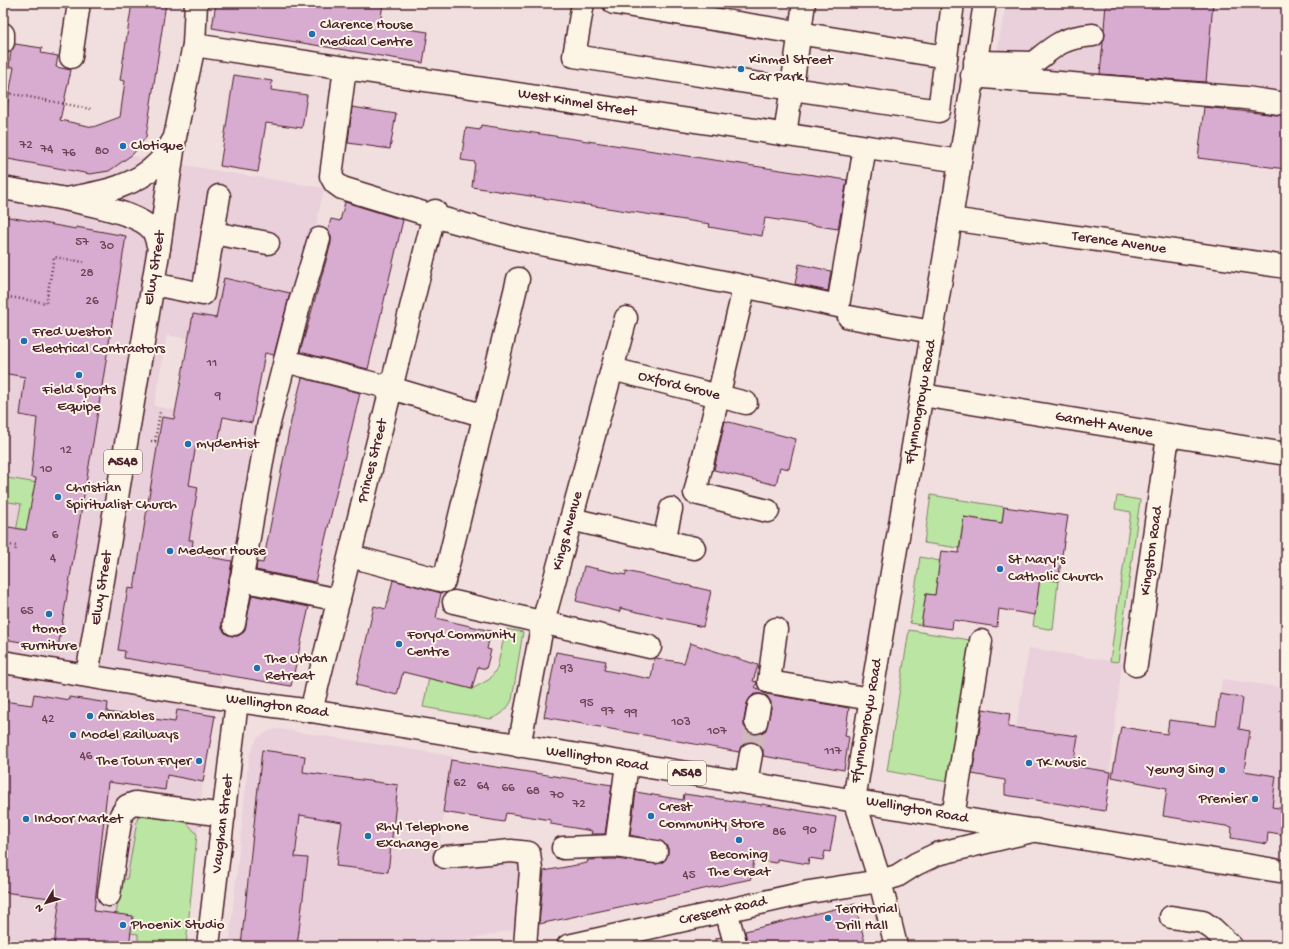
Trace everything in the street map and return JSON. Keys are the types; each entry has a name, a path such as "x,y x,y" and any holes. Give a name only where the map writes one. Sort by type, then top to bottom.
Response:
{"street":[{"name":"Elwy Street","path":"87,675 159,248 176,137 194,45 196,3"},
{"path":"583,3 574,56 939,111 953,3"},
{"path":"614,3 946,57"},
{"path":"785,135 804,3"},
{"name":"Ffynnongroyw Road","path":"854,800 951,219 973,69 985,3"},
{"path":"71,14 71,57"},
{"path":"3,34 3,42"},
{"path":"973,69 1033,63 1059,42 1078,36 1093,35"},
{"name":"West Kinmel Street","path":"194,45 960,161"},
{"path":"346,68 331,176 335,183 342,188 522,240 838,306 865,146"},
{"path":"973,69 1286,104"},
{"path":"60,199 105,192 136,179 159,162 176,137"},
{"path":"3,188 109,208 139,220 152,230 159,248"},
{"path":"153,284 203,294 219,196"},
{"name":"Princes Street","path":"311,711 434,214"},
{"name":"Terence Avenue","path":"951,219 1286,267"},
{"path":"213,234 268,243"},
{"path":"234,624 268,427 299,306 319,239"},
{"path":"350,556 444,581 518,279"},
{"path":"742,297 694,493 768,511"},
{"path":"849,317 932,332"},
{"name":"Kings Avenue","path":"519,746 543,622 626,318"},
{"path":"285,361 391,388 485,416"},
{"name":"Oxford Grove","path":"612,369 746,403"},
{"name":"Garnett Avenue","path":"922,395 1286,454"},
{"name":"Kingston Road","path":"1136,665 1168,436"},
{"path":"664,541 671,509"},
{"path":"571,519 694,548"},
{"path":"241,580 339,600"},
{"path":"454,602 650,648"},
{"path":"776,629 769,682 871,699"},
{"path":"953,817 981,641"},
{"name":"Wellington Road","path":"3,662 238,701 311,711 627,764 746,782 1286,872"},
{"name":"Vaughan Street","path":"208,946 238,701"},
{"path":"746,782 751,754"},
{"path":"616,846 627,764"},
{"path":"854,800 880,881 896,946"},
{"path":"109,895 121,815 127,806 135,803 224,816"},
{"name":"Crescent Road","path":"568,946 601,942 809,892 880,881 897,876 916,864 937,854 1036,830"},
{"path":"563,848 616,846 656,852"},
{"path":"445,857 511,851 529,853 531,870 525,946"},
{"path":"726,911 736,946"},
{"path":"1171,917 1203,922 1231,946"}],"path":[{"path":"3,92 91,109"},
{"path":"3,296 46,303 54,257 84,262"},
{"path":"155,441 160,412"},
{"path":"3,476 3,485"},
{"path":"3,544 16,546 15,552"}],"shaded area":[{"path":"1006,3 1286,3 1286,96 993,72"},
{"path":"3,132 195,167 324,188 313,240 284,357 167,335 154,406 266,427 203,782 197,834 184,820 144,882 138,941 158,944 158,946 3,946"},
{"path":"1029,648 1122,663 1105,811 1005,795"},
{"path":"1222,679 1286,688 1286,835 1203,822"},
{"path":"279,729 452,756 439,850 512,857 526,869 519,928 443,946 229,946 249,756 257,738 271,730"}],"green space":[{"path":"7,478 50,485 31,546 14,543 21,504 3,501"},
{"path":"931,495 1004,507 1002,523 964,517 959,548 924,543"},
{"path":"1117,496 1140,500 1118,662 1110,661 1131,512 1115,509"},
{"path":"920,557 940,561 935,595 926,594 921,625 910,623"},
{"path":"1040,578 1058,581 1053,630 1033,626"},
{"path":"506,629 523,632 512,700 503,712 490,719 423,707 429,678 472,689 490,679 497,668"},
{"path":"909,630 970,640 948,782 887,771"},
{"path":"138,816 184,820 197,834 186,946 158,946 158,944 138,941 138,934 130,933 116,914 122,879 127,879"}],"building":[{"path":"132,3 166,3 146,137 133,154 109,171 90,174 3,158 3,128 14,67 9,67 11,51 15,44 42,48 41,53 58,56 56,67 71,70 60,120 93,127 120,117 125,81 120,80"},
{"name":"Clarence House Medical Centre","path":"216,3 383,3 380,25 428,32 423,63 212,28"},
{"path":"1106,3 1213,3 1206,82 1100,74 1105,34"},
{"path":"234,75 272,81 271,90 307,95 302,128 266,123 258,172 220,166"},
{"path":"352,107 396,114 390,149 348,143"},
{"path":"1204,107 1286,116 1286,169 1198,158"},
{"path":"481,125 847,180 838,229 765,218 762,236 709,227 710,224 472,187 475,162 461,160 466,128 480,130"},
{"path":"345,202 403,220 368,369 300,352 331,243 331,236 328,230 331,219 340,221"},
{"path":"3,216 126,236 58,648 3,639 3,526 26,530 36,478 31,477 37,418 20,415 25,377 3,373"},
{"path":"799,264 831,271 828,291 795,284"},
{"path":"224,278 290,293 274,355 265,353 252,423 223,417 217,448 196,445 189,485 198,487 189,540 193,540 192,550 209,553 209,557 232,561 222,622 222,629 226,634 238,636 244,632 252,595 309,607 291,686 124,658 125,651 118,650 128,588 134,589 162,417 174,419 193,314 216,318"},
{"path":"302,378 360,393 315,582 256,570 257,562 263,563 291,421"},
{"path":"725,421 796,439 789,469 780,467 776,485 714,470"},
{"name":"St Mary's Catholic Church","path":"1004,507 1068,516 1058,581 1040,578 1035,615 999,609 997,627 953,620 952,629 921,625 926,594 935,595 941,551 959,553 964,517 1002,523"},
{"path":"584,566 626,575 626,571 711,591 703,627 620,608 620,612 576,601"},
{"path":"393,580 441,593 436,618 491,631 487,649 491,650 486,669 478,667 472,689 403,672 397,695 356,685 374,606 386,609"},
{"path":"690,643 758,665 753,681 757,682 755,687 767,694 849,708 845,736 849,737 844,770 763,756 763,749 759,744 754,742 746,742 741,746 739,752 544,717 556,652 606,661 604,670 651,679 654,659 656,658 684,663","holes":["754,694 767,696 771,702 771,708 766,730 760,734 754,734 748,731 744,726 744,720 747,703 750,698"]},
{"path":"34,694 69,700 69,697 108,703 107,712 175,722 177,710 215,716 203,782 167,775 165,790 108,782 94,911 133,916 129,946 54,946 59,904 58,899 3,892 3,701 32,705"},
{"path":"1220,694 1243,698 1239,729 1250,731 1244,771 1276,776 1272,807 1286,809 1286,835 1268,832 1267,844 1231,838 1232,827 1163,816 1167,788 1112,777 1121,727 1167,734 1169,720 1216,726"},
{"path":"983,709 1010,714 1008,727 1078,736 1073,766 1111,772 1105,811 1005,795 1005,780 972,774"},
{"name":"Rhyl Telephone Exchange","path":"262,750 305,756 303,772 398,785 388,872 336,866 342,822 300,815 295,857 308,858 297,946 241,946"},
{"path":"451,760 612,785 605,834 591,834 592,831 551,824 551,820 506,813 504,822 443,812"},
{"path":"636,792 683,800 684,794 762,804 836,817 830,852 825,851 823,860 809,858 808,864 777,859 777,863 754,860 751,879 539,924 544,871 587,863 588,860 615,859 655,864 661,863 666,859 668,848 663,842 630,835"},
{"name":"Territorial Drill Hall","path":"855,904 866,946 748,946 745,931"},
{"path":"721,937 723,946 717,946 716,938"}],"tunnel":[{"path":"751,754 756,722"}],"place":[{"name":"Clarence House Medical Centre","path":"312,34"},
{"name":"Kinmel Street Car Park","path":"741,69"},
{"name":"Clotique","path":"123,146"},
{"name":"Fred Weston Electrical Contractors","path":"24,341"},
{"name":"Field Sports Equipe","path":"79,375"},
{"name":"mydentist","path":"188,444"},
{"name":"Christian Spiritualist Church","path":"58,497"},
{"name":"Medeor House","path":"170,551"},
{"name":"St Mary's Catholic Church","path":"1000,569"},
{"name":"Home Furniture","path":"49,614"},
{"name":"Foryd Community Centre","path":"399,644"},
{"name":"The Urban Retreat","path":"257,668"},
{"name":"Annables","path":"90,716"},
{"name":"Model Railways","path":"73,735"},
{"name":"The Town Fryer","path":"199,761"},
{"name":"TK Music","path":"1029,763"},
{"name":"Yeung Sing","path":"1222,770"},
{"name":"Premier","path":"1255,799"},
{"name":"Crest Community Store","path":"651,816"},
{"name":"Indoor Market","path":"26,819"},
{"name":"Rhyl Telephone Exchange","path":"368,836"},
{"name":"Becoming The Great","path":"739,840"},
{"name":"Territorial Drill Hall","path":"828,918"},
{"name":"Phoenix Studio","path":"123,925"}]}
